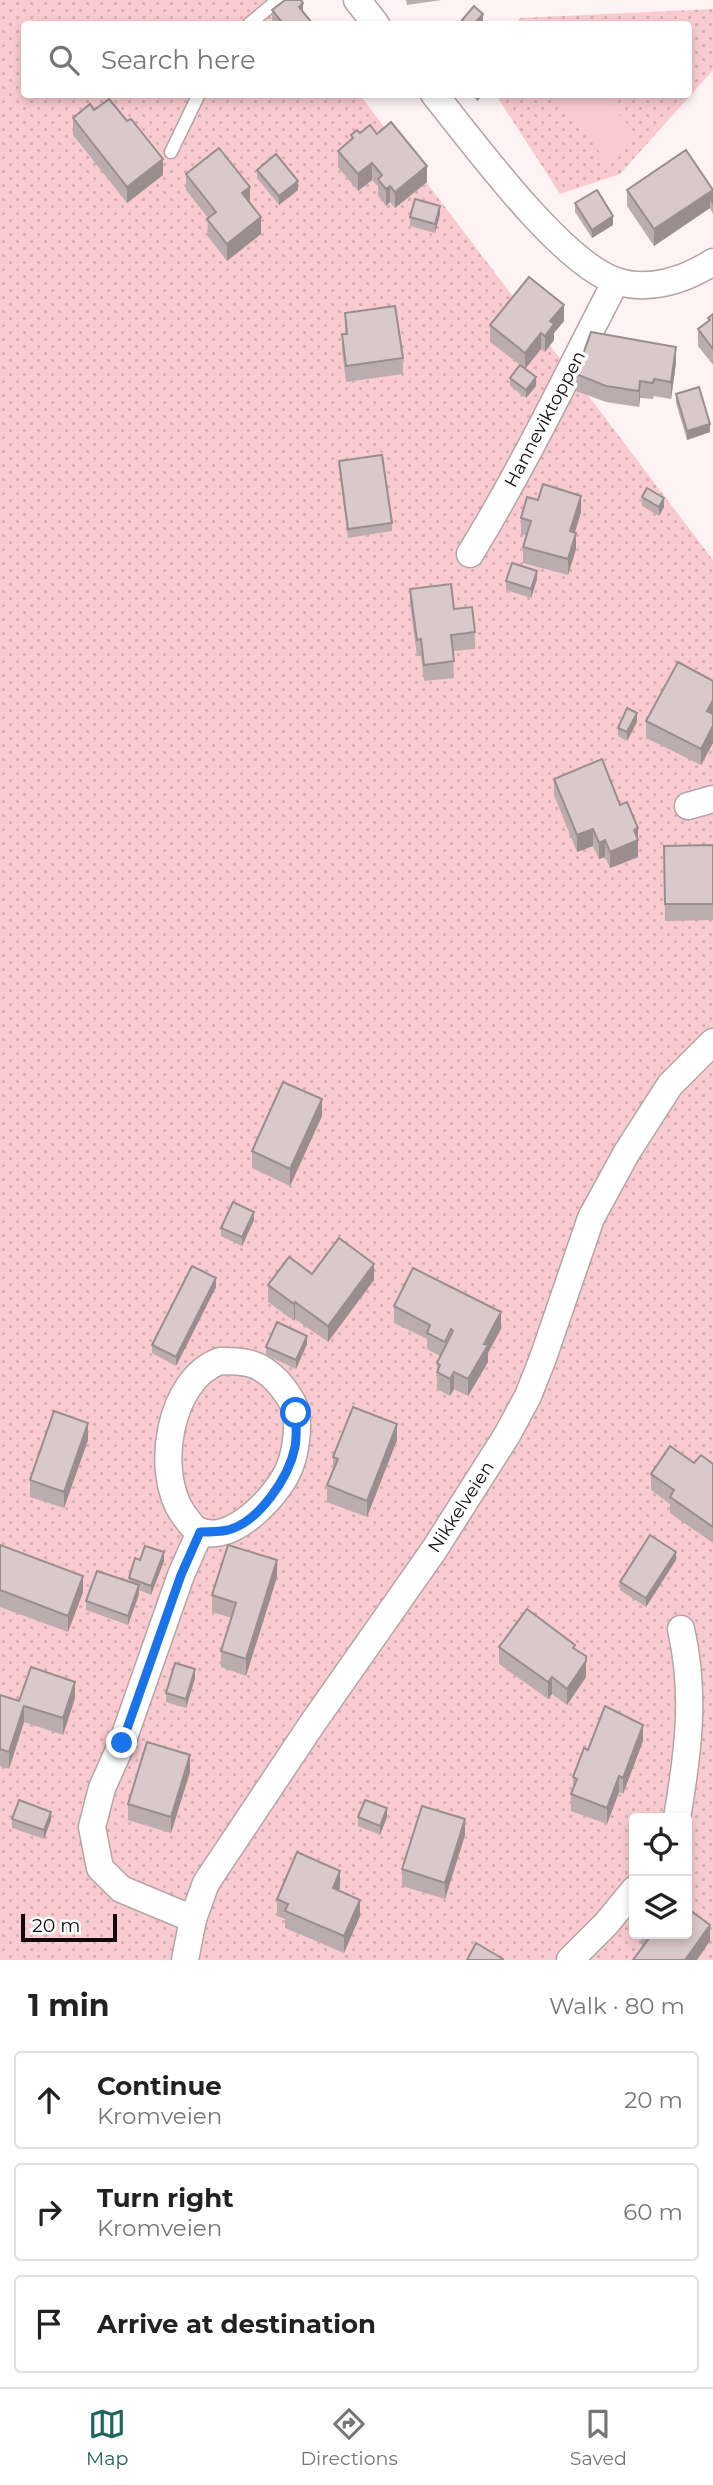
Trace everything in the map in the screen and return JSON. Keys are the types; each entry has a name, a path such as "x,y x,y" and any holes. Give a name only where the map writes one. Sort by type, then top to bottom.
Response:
{"street":[{"path":"358,0 374,21"},
{"path":"437,98 549,232 587,265 616,281 653,286 693,275 713,262"},
{"name":"Hanneviktoppen","path":"470,554 570,374 616,281"},
{"name":"Nikkelveien","path":"185,1960 193,1919 206,1882 434,1550 507,1435 528,1396 543,1358 591,1218 626,1152 670,1085 713,1042"},
{"path":"220,1361 246,1361 269,1373 285,1390 296,1413 295,1445 288,1471 271,1497 251,1518 229,1530 200,1532 192,1527 176,1503 167,1464 171,1433 182,1400 198,1373 208,1365 220,1361"},
{"path":"193,1919 121,1889 100,1868 92,1827 102,1787 122,1743 181,1575 200,1532"},
{"path":"678,1813 690,1740 687,1654 681,1629"},
{"path":"570,1960 629,1896"}],"lane":[{"path":"253,21 278,0"},
{"path":"171,152 198,98"}],"shaded area":[{"path":"0,0 289,0 305,21 21,21 21,98 362,98 713,560 713,1960 0,1960"},
{"path":"713,9 713,70 692,93 692,21 518,21 520,18"},
{"path":"498,98 688,98 620,174 560,194"},
{"path":"556,98 606,98 637,136 606,160"}],"building":[{"path":"285,0 301,0 303,3 299,7 311,21 281,21 272,10"},
{"path":"474,6 483,14 477,21 462,20"},
{"path":"109,99 127,121 131,119 163,159 127,187 73,118 90,104 94,110"},
{"path":"391,122 427,166 395,192 390,186 386,189 378,179 382,175 372,163 358,174 338,151 353,138 351,135 357,130 360,133 370,125 377,134"},
{"path":"219,148 250,187 242,193 261,217 227,244 207,219 216,212 186,174"},
{"path":"686,150 713,190 654,229 627,190"},
{"path":"276,154 298,181 279,196 257,170"},
{"path":"597,190 613,216 592,230 575,203"},
{"path":"415,199 440,206 435,224 410,217"},
{"path":"529,277 564,305 550,321 554,324 545,336 541,333 525,353 490,325"},
{"path":"395,306 403,358 346,366 342,334 347,334 345,313"},
{"path":"713,314 713,349 698,329 710,320 708,318"},
{"path":"591,332 676,347 671,382 654,379 653,383 640,381 639,391 606,386 576,374"},
{"path":"520,365 536,377 526,390 510,378"},
{"path":"699,387 710,424 687,431 676,394"},
{"path":"382,455 392,523 348,529 339,461"},
{"path":"543,484 581,496 570,531 576,533 568,559 523,547 531,521 521,518 527,497 538,500"},
{"path":"647,488 664,498 659,507 642,497"},
{"path":"512,563 537,571 531,589 506,581"},
{"path":"451,584 454,609 472,607 475,632 451,635 454,661 424,665 421,639 417,640 410,589"},
{"path":"678,662 713,681 713,700 707,711 713,714 713,726 701,749 646,721"},
{"path":"627,708 637,713 627,732 618,728"},
{"path":"602,759 620,805 627,802 638,828 634,830 638,840 610,852 605,840 599,843 593,829 577,835 554,779"},
{"path":"713,845 713,904 665,904 664,846"},
{"path":"283,1082 322,1099 290,1169 252,1151"},
{"path":"233,1202 254,1212 242,1237 221,1228"},
{"path":"339,1238 374,1264 328,1326 268,1285 289,1257 312,1274"},
{"path":"192,1266 216,1278 176,1357 152,1345"},
{"path":"413,1268 501,1312 484,1344 488,1345 468,1379 454,1372 450,1379 437,1372 440,1365 437,1363 453,1331 451,1329 445,1342 427,1333 430,1325 394,1306"},
{"path":"277,1322 307,1336 296,1360 266,1347"},
{"path":"353,1407 397,1424 367,1501 327,1485 338,1459 333,1457"},
{"path":"54,1411 88,1423 64,1492 30,1480"},
{"path":"670,1446 694,1463 701,1455 713,1464 713,1527 670,1497 674,1490 651,1474"},
{"path":"650,1535 676,1552 646,1598 620,1582"},
{"path":"0,1545 83,1576 68,1616 0,1590"},
{"path":"228,1545 277,1560 246,1659 221,1651 236,1603 212,1595"},
{"path":"145,1546 164,1552 151,1586 129,1578 135,1558 140,1560"},
{"path":"97,1571 139,1585 128,1616 86,1601"},
{"path":"527,1609 586,1656 586,1661 567,1689 552,1677 548,1682 499,1647"},
{"path":"175,1663 195,1669 186,1699 166,1693"},
{"path":"31,1667 75,1682 63,1718 24,1706 9,1752 0,1749 0,1695 19,1701"},
{"path":"605,1706 643,1725 623,1778 619,1776 607,1808 571,1794 577,1779 573,1777 584,1748 588,1750"},
{"path":"147,1742 190,1755 171,1817 128,1804"},
{"path":"19,1800 51,1812 44,1830 12,1819"},
{"path":"365,1800 387,1808 380,1826 358,1817"},
{"path":"422,1806 465,1819 445,1883 402,1869"},
{"path":"297,1852 340,1871 333,1888 360,1900 344,1936 285,1911 288,1904 277,1899"},
{"path":"692,1912 710,1925 685,1960 633,1960 649,1939 692,1939"},
{"path":"476,1943 503,1959 503,1960 467,1960"}],"route":[{"path":"122,1743 181,1575 200,1532 229,1530 251,1518 271,1497 288,1471 295,1445 296,1413"}]}
